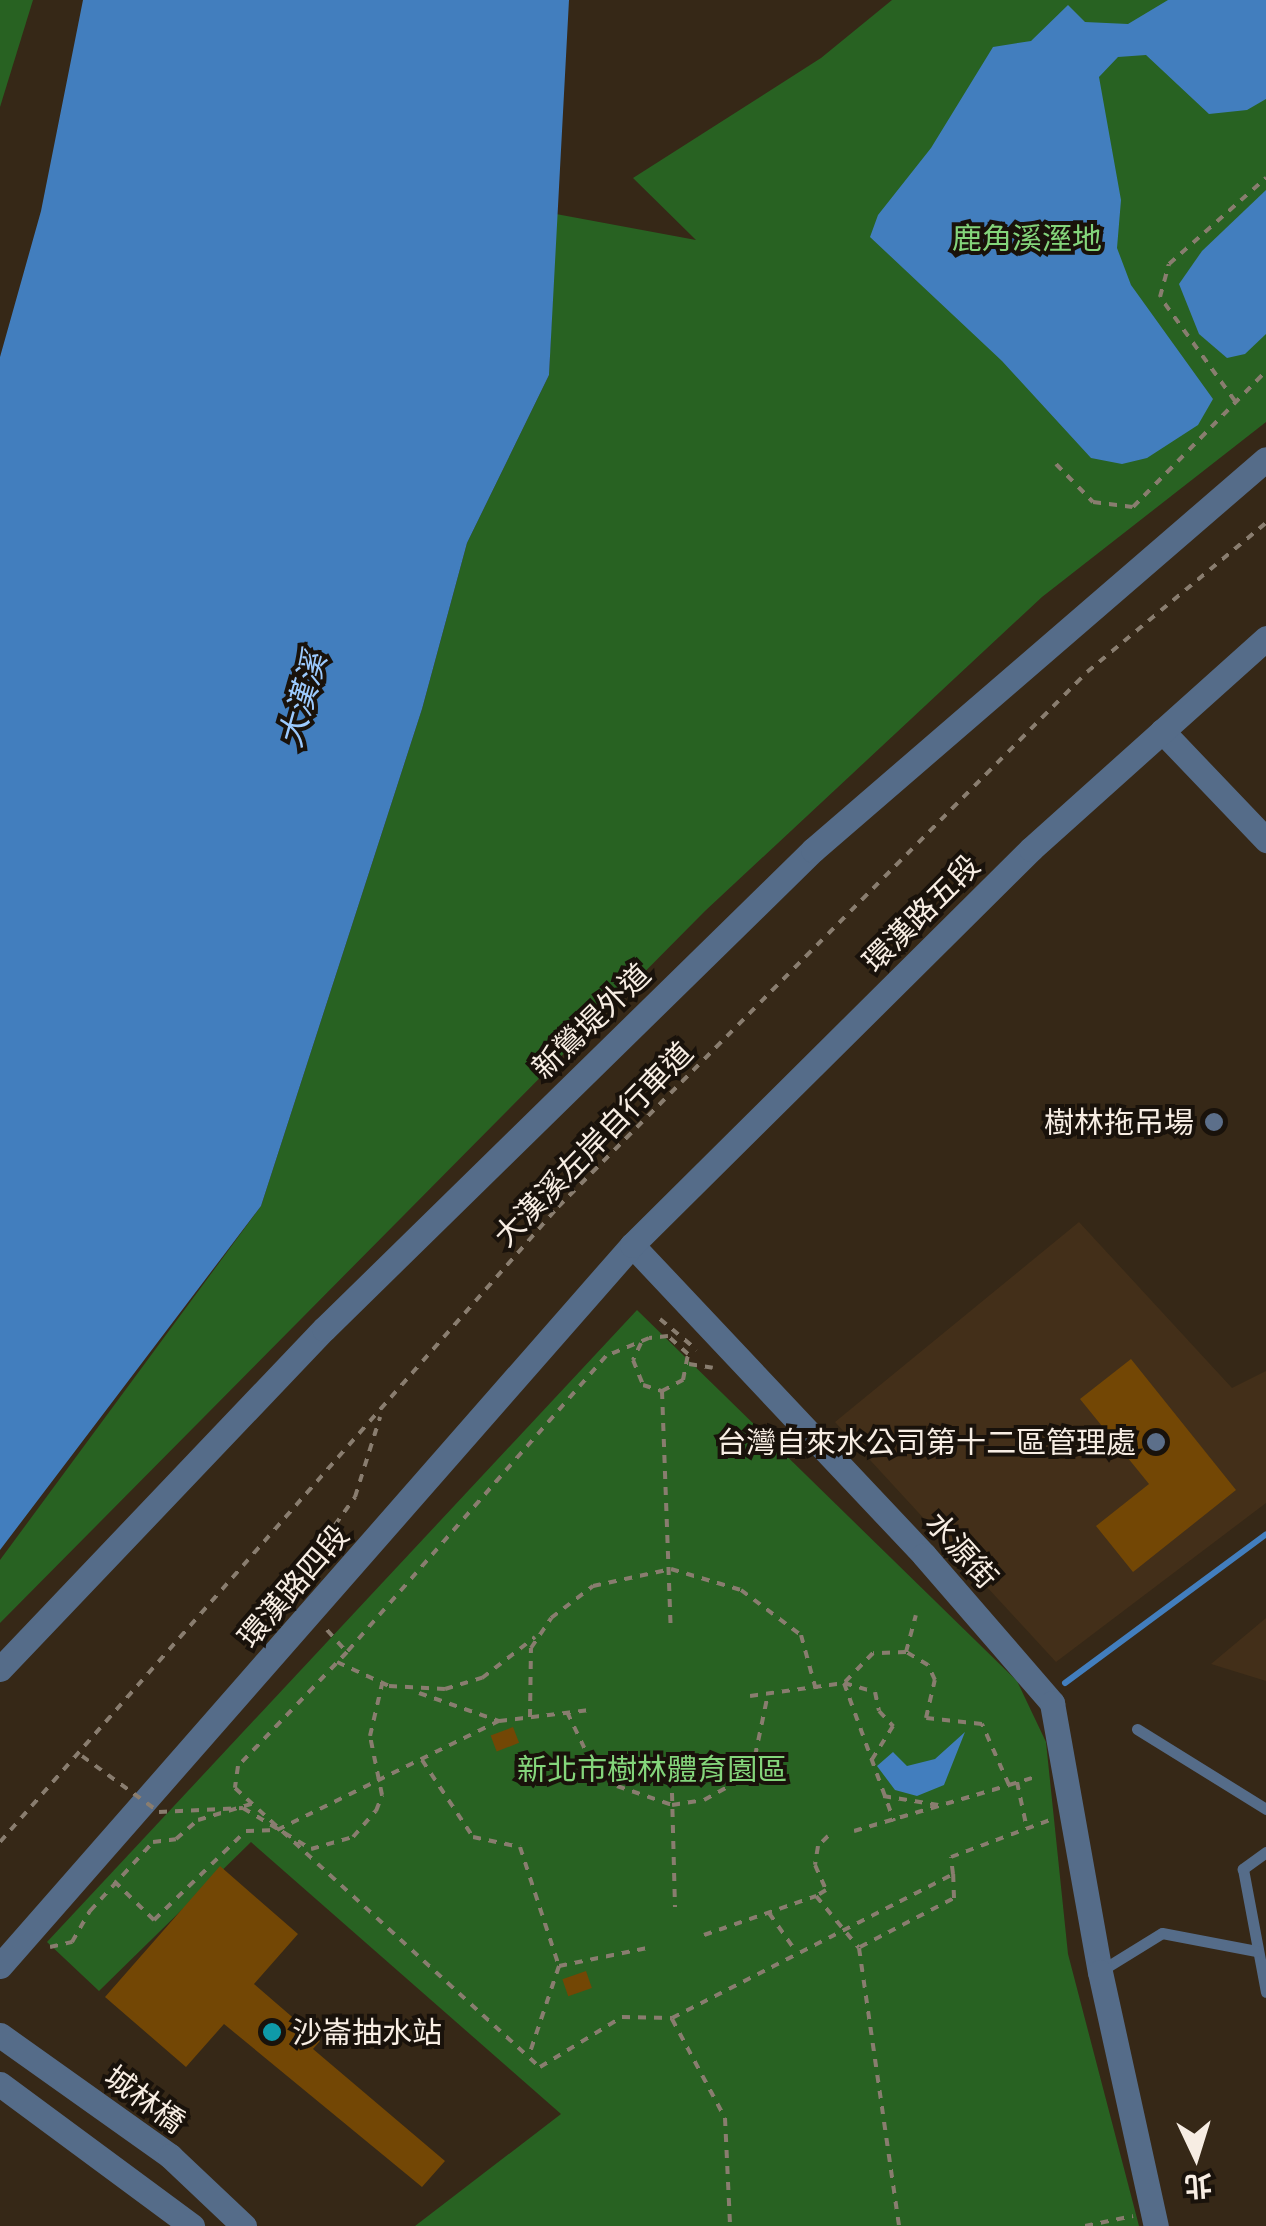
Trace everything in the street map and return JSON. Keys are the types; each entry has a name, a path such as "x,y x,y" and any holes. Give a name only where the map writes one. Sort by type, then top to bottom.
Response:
{"street":[{"name":"新鶯堤外道","path":"0,1670 324,1329 813,850 1266,460"},
{"name":"環漢路五段","path":"632,1245 1031,850 1266,638"},
{"path":"1162,732 1266,840"},
{"name":"環漢路四段","path":"0,1966 312,1615 632,1245"},
{"name":"水源街","path":"632,1245 924,1555 1052,1703 1100,1972 1154,2219"},
{"name":"城林橋","path":"0,2035 170,2156 244,2226"},
{"path":"0,2084 192,2226"}],"lane":[{"path":"1137,1730 1266,1809"},
{"path":"1266,1852 1243,1869 1266,1992"},
{"path":"1100,1972 1162,1933 1256,1951"}],"path":[{"path":"1235,401 1160,298 1170,264 1266,178"},
{"path":"1056,464 1093,502 1133,507 1266,371"},
{"name":"大漢溪左岸自行車道","path":"0,1842 82,1756 558,1207 1086,672 1266,523"},
{"path":"662,1391 683,1380 689,1364 676,1339 658,1335 606,1356 348,1652 238,1766 235,1788 276,1830 540,2067 622,2017 672,2018 841,1926 953,1874"},
{"path":"641,1343 633,1360 637,1378 662,1391"},
{"path":"689,1364 718,1368"},
{"path":"662,1391 671,1631"},
{"path":"348,1652 288,1590 356,1497 382,1412"},
{"path":"417,1692 482,1678 593,1586 671,1569 741,1590 801,1634 816,1690"},
{"path":"906,1652 916,1615"},
{"path":"530,1717 526,1677 542,1632"},
{"path":"844,1683 874,1653 906,1652 928,1665 935,1680 926,1718 982,1724 1010,1785"},
{"path":"338,1662 382,1684 499,1721"},
{"path":"844,1683 880,1796 894,1821"},
{"path":"750,1696 816,1690 844,1683 875,1692 878,1711 892,1726 871,1760"},
{"path":"82,1756 158,1812 243,1808 311,1849 353,1837 376,1811 382,1796 370,1736 382,1684"},
{"path":"568,1712 595,1770 617,1786 672,1805 704,1800 733,1784 755,1756 768,1694"},
{"path":"114,1881 154,1920 246,1830 276,1830 336,1796 422,1760 499,1721 589,1710"},
{"path":"422,1760 473,1837 520,1846 559,1966 529,2057"},
{"path":"854,1831 1036,1777"},
{"path":"1017,1782 1028,1829"},
{"path":"672,1793 675,1907"},
{"path":"880,1796 942,1806"},
{"path":"22,1942 42,1948 72,1942 114,1881 153,1842 176,1839 198,1820 251,1804"},
{"path":"860,1948 954,1898 951,1857 1074,1812"},
{"path":"704,1935 826,1890 815,1865 818,1846 828,1836"},
{"path":"816,1896 860,1948 899,2226"},
{"path":"769,1913 796,1950"},
{"path":"559,1966 652,1946"},
{"path":"672,2018 725,2118 730,2226"},
{"path":"1085,2226 1154,2219"}],"shaded area":[{"path":"1079,1222 1232,1388 1266,1371 1266,1503 1056,1662 835,1422"},
{"path":"1266,1618 1266,1681 1211,1664"}],"green space":[{"path":"0,0 33,0 0,107"},
{"name":"鹿角溪溼地","path":"892,0 1266,0 1266,422 1042,597 705,911 0,1623 0,1560 261,1206 422,709 467,543 549,375 556,214 696,240 633,178 821,58"},
{"name":"新北市樹林體育園區","path":"637,1310 1017,1681 1046,1742 1068,1954 1139,2226 415,2226 561,2114 251,1842 99,1991 47,1942"}],"water":[{"name":"大漢溪","path":"83,0 569,0 549,375 467,543 422,709 261,1206 0,1550 0,357 41,211"},
{"path":"1168,0 1266,0 1266,99 1247,110 1209,114 1146,55 1118,57 1099,77 1121,200 1117,248 1131,285 1213,399 1198,425 1147,458 1122,464 1091,458 1002,361 870,237 878,215 931,148 993,47 1031,41 1068,5 1085,22 1128,24"},
{"path":"1266,190 1266,334 1245,354 1227,358 1199,334 1179,284 1202,251"},
{"path":"965,1732 944,1785 917,1796 895,1790 877,1766 893,1752 907,1766 935,1759"}],"building":[{"name":"台灣自來水公司第十二區管理處","path":"1131,1359 1236,1490 1133,1572 1096,1526 1149,1484 1080,1399"},
{"path":"513,1727 519,1743 497,1751 491,1736"},
{"name":"沙崙抽水站","path":"220,1866 298,1934 254,1984 320,2041 313,2049 445,2161 422,2187 224,2024 186,2067 105,1997"},
{"path":"586,1971 592,1988 568,1996 562,1979"}],"waterway":[{"path":"1065,1683 1266,1534"}],"place":[{"name":"樹林拖吊場","path":"1214,1122"},
{"name":"台灣自來水公司第十二區管理處","path":"1156,1442"},
{"name":"沙崙抽水站","path":"272,2032"}]}
